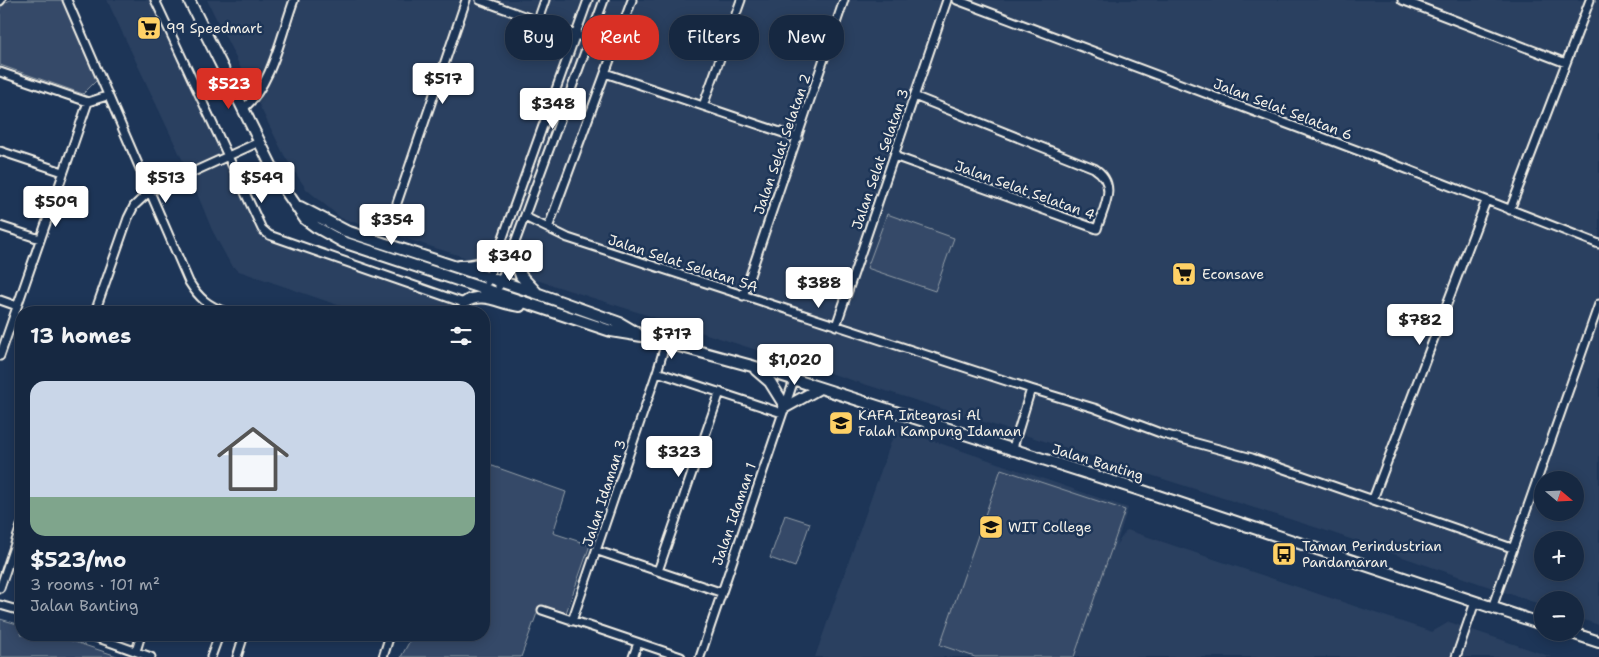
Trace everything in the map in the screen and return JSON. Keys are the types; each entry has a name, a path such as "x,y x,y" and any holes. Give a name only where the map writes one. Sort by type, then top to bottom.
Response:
{"main road":[{"name":"Jalan Banting","path":"189,0 280,181 306,219 334,238 616,333 642,336 752,366 1012,451 1146,492 1534,621"},
{"name":"Jalan Banting","path":"296,204 335,226 620,323 642,336"},
{"path":"512,251 521,276 539,294"},
{"path":"448,265 479,264 489,260 497,252"},
{"path":"464,306 472,297 480,296 511,305 536,307"},
{"path":"752,366 770,382 783,409 820,388"},
{"path":"1584,637 1599,642"}],"street":[{"path":"67,0 149,192 196,293 211,306"},
{"path":"156,0 262,229 269,235 457,306"},
{"path":"243,109 256,98 265,83 294,0"},
{"path":"397,203 466,0"},
{"path":"480,0 524,15"},
{"path":"540,15 545,0"},
{"path":"484,289 588,0"},
{"path":"599,15 604,0"},
{"path":"548,228 632,0"},
{"path":"703,106 741,0"},
{"name":"Jalan Selat Selatan 2","path":"743,296 844,0"},
{"name":"Jalan Selat Selatan 3","path":"836,326 947,0"},
{"name":"Jalan Selat Selatan 6","path":"957,0 1222,99 1599,245"},
{"path":"1402,0 1566,63"},
{"path":"1510,210 1590,0"},
{"path":"572,33 582,37"},
{"path":"496,293 583,60"},
{"path":"0,72 88,102 107,96"},
{"path":"605,72 798,138"},
{"name":"Jalan Selat Selatan 4","path":"894,156 1097,229 1110,188 1104,174 1094,168 914,96"},
{"path":"0,300 17,306 88,102"},
{"path":"97,306 134,206 149,192 259,142"},
{"path":"0,151 63,172"},
{"path":"1373,499 1486,201"},
{"name":"Jalan Selat Selatan 5A","path":"525,217 568,238 1094,408 1163,434 1252,458 1512,548"},
{"path":"0,226 40,239"},
{"path":"1492,608 1599,304"},
{"path":"0,356 15,312"},
{"name":"Jalan Idaman 3","path":"572,621 598,551 666,342"},
{"path":"657,372 783,409"},
{"name":"Jalan Idaman 1","path":"700,657 720,592 794,380"},
{"path":"1012,451 1031,389"},
{"path":"658,571 720,392"},
{"path":"0,588 15,544"},
{"path":"598,551 720,592"},
{"path":"1456,657 1475,602"},
{"path":"0,605 15,610"},
{"path":"542,610 681,657"},
{"path":"107,641 152,657"},
{"path":"136,651 139,641"},
{"path":"211,657 217,641"},
{"path":"237,657 242,641"},
{"path":"383,657 388,641"},
{"path":"633,657 638,643"}],"shaded area":[{"path":"10,0 64,0 99,78 83,94 0,65 0,6"},
{"path":"107,0 152,0 260,232 267,238 460,306 341,306 239,271 231,265 212,230 190,176"},
{"path":"207,0 1599,0 1599,625 1584,620 1584,591 1534,591 1534,602 1327,531 341,218 306,189 284,155"},
{"path":"887,214 954,238 935,291 867,268"},
{"name":"WIT College","path":"896,428 1128,508 1116,545 1127,530 1432,632 1449,622 1552,657 815,657"},
{"path":"490,465 566,492 553,533 590,545 566,613 540,605 521,657 401,657 410,641 490,641"},
{"path":"1001,469 1125,510 1074,657 975,657 940,645"},
{"path":"785,515 810,523 795,567 770,558"},
{"path":"0,619 15,623 15,641 72,641 120,657 0,657"}],"place":[{"name":"99 Speedmart","path":"149,28"},
{"name":"Econsave","path":"1184,274"},
{"name":"KAFA Integrasi Al Falah Kampung Idaman","path":"841,423"},
{"name":"WIT College","path":"991,527"},
{"name":"Taman Perindustrian Pandamaran","path":"1284,554"}]}
